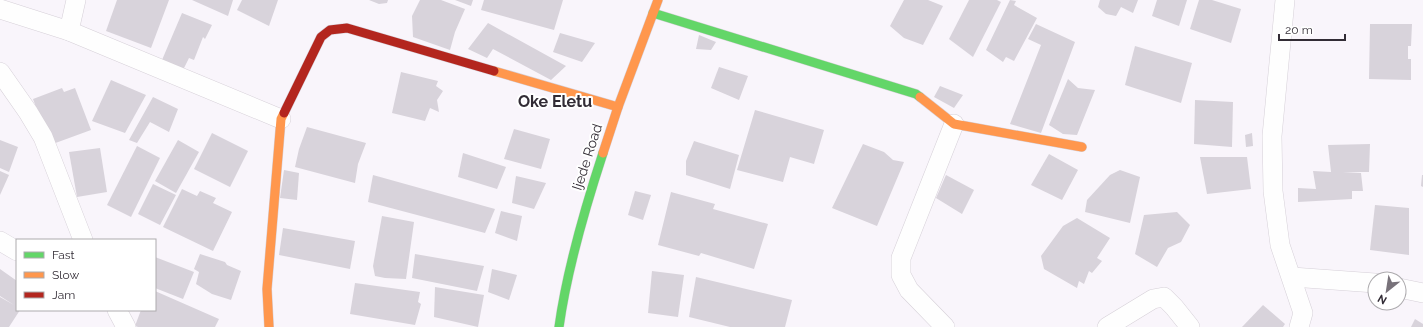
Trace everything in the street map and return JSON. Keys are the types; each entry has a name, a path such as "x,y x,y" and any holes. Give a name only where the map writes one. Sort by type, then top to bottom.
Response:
{"street":[{"path":"70,31 76,0"},
{"name":"Ijede Road","path":"559,327 562,305 587,201 618,107 658,0"},
{"path":"1285,0 1272,136 1273,192 1280,245 1303,313 1299,327"},
{"path":"0,9 70,31 281,119"},
{"path":"653,13 916,94 954,124 1082,147"},
{"path":"269,327 267,289 281,119 321,37 330,30 347,28 618,107"},
{"path":"0,72 28,112 42,138 83,239"},
{"path":"945,327 909,290 901,275 901,258 954,124"},
{"path":"0,241 16,250"},
{"path":"1292,277 1367,282"},
{"path":"1407,290 1423,293"},
{"path":"1107,327 1153,298 1164,297 1190,327"},
{"path":"118,311 126,327"}],"building":[{"path":"117,0 169,0 151,48 106,31"},
{"path":"192,0 233,0 228,16"},
{"path":"242,0 278,0 269,26 237,10"},
{"path":"369,0 388,0 387,3 379,4"},
{"path":"420,0 441,0 465,9 455,32 450,50 413,37 412,16"},
{"path":"455,0 473,0 471,6"},
{"path":"484,0 563,0 554,30 481,10"},
{"path":"904,0 928,0 943,6 923,45 904,38 890,26"},
{"path":"969,0 997,0 1001,2 973,57 949,39"},
{"path":"1010,0 1016,1 1014,5 1037,18 1014,61 1006,57 1003,62 986,50"},
{"path":"1100,0 1138,0 1133,13 1121,7 1116,16 1106,14 1098,7"},
{"path":"1157,0 1187,0 1179,26 1152,16"},
{"path":"1199,0 1212,0 1241,9 1231,43 1190,29"},
{"path":"182,13 212,25 205,39 203,37 194,60 189,58 183,70 162,60"},
{"path":"488,23 566,66 551,80 493,49 487,58 468,49"},
{"path":"1036,24 1075,42 1041,133 1010,124 1041,45 1028,39"},
{"path":"1370,24 1412,24 1411,46 1408,46 1408,59 1411,59 1411,80 1369,79"},
{"path":"560,33 595,43 582,62 553,52"},
{"path":"699,35 716,42 711,50 696,49"},
{"path":"1135,46 1192,63 1181,103 1125,85"},
{"path":"719,67 748,76 739,100 711,88"},
{"path":"401,72 438,81 436,86 443,91 437,100 439,112 430,108 425,121 392,113"},
{"path":"1068,79 1078,88 1095,90 1077,135 1063,134 1049,125"},
{"path":"111,80 146,95 125,133 92,121"},
{"path":"940,86 963,95 954,108 934,97"},
{"path":"62,88 64,92 75,88 91,130 50,145 33,99"},
{"path":"153,97 178,109 169,132 150,122 137,143 129,140"},
{"path":"1195,100 1233,102 1232,147 1194,144"},
{"path":"755,110 824,130 814,164 790,157 783,182 737,170"},
{"path":"307,127 366,143 358,164 355,183 295,167 299,149"},
{"path":"514,129 550,139 541,169 504,159"},
{"path":"212,133 248,151 230,187 194,169"},
{"path":"1252,133 1253,146 1246,147 1245,135"},
{"path":"0,140 18,147 9,172 0,168"},
{"path":"178,140 199,152 176,193 155,181"},
{"path":"694,141 739,155 730,189 686,175 686,161"},
{"path":"863,144 884,152 893,160 904,162 877,226 832,208"},
{"path":"1370,144 1369,172 1343,172 1361,173 1363,191 1352,191 1352,199 1298,202 1298,188 1316,189 1313,171 1331,172 1328,145"},
{"path":"137,146 160,158 131,217 107,205"},
{"path":"100,148 107,192 77,197 69,152"},
{"path":"463,153 506,167 497,189 458,177"},
{"path":"1049,154 1078,170 1062,200 1031,185"},
{"path":"1200,157 1247,157 1251,189 1207,194"},
{"path":"284,170 299,173 297,200 280,198"},
{"path":"1120,170 1140,177 1130,223 1085,212 1087,200 1110,175"},
{"path":"0,171 9,175 0,195"},
{"path":"373,175 495,209 485,233 368,202"},
{"path":"946,175 974,190 962,214 936,198"},
{"path":"1423,175 1423,187 1421,186"},
{"path":"516,176 546,183 534,209 512,203"},
{"path":"153,184 176,195 160,225 138,214"},
{"path":"182,189 197,196 200,191 216,198 213,203 232,212 213,251 163,227"},
{"path":"635,191 651,195 643,220 628,215"},
{"path":"671,192 715,204 713,209 768,224 754,269 701,253 699,256 658,245"},
{"path":"1375,205 1409,208 1409,255 1370,250"},
{"path":"501,211 522,216 517,241 495,233"},
{"path":"1177,212 1190,225 1181,242 1168,248 1157,267 1135,254 1144,215"},
{"path":"382,216 414,222 406,279 375,276 373,266"},
{"path":"1077,218 1110,238 1097,258 1102,261 1092,273 1089,271 1084,284 1079,281 1077,288 1044,269 1041,256 1063,226"},
{"path":"283,228 355,241 350,269 279,255"},
{"path":"200,254 225,262 227,265 241,271 231,300 212,294 196,284 199,272 194,269"},
{"path":"415,254 484,266 477,291 412,278"},
{"path":"156,257 194,272 183,299 156,288"},
{"path":"0,269 16,280 16,311 19,311 9,327 0,327 0,297 14,305 0,296"},
{"path":"492,269 517,275 509,300 488,292"},
{"path":"652,271 684,275 678,317 648,313"},
{"path":"696,277 792,300 785,327 730,327 689,317"},
{"path":"355,283 420,292 418,302 421,304 415,325 350,314"},
{"path":"435,287 484,295 478,327 434,317"},
{"path":"156,291 219,319 215,327 135,326 141,311 156,311"},
{"path":"1263,305 1285,324 1283,327 1242,327"},
{"path":"1415,319 1423,324 1423,327 1411,327"}],"traffic: fast":[{"path":"653,13 916,94 920,97"},
{"path":"559,327 562,305 577,239 603,153"}],"traffic: slow":[{"path":"603,153 618,107 658,0"},
{"path":"494,71 618,107"},
{"path":"920,97 954,124 1082,147"},
{"path":"269,327 267,289 281,119 284,113"}],"traffic: jam":[{"path":"284,113 321,37 330,30 347,28 494,71"}],"district":[{"name":"Oke Eletu","path":"555,101"}]}
